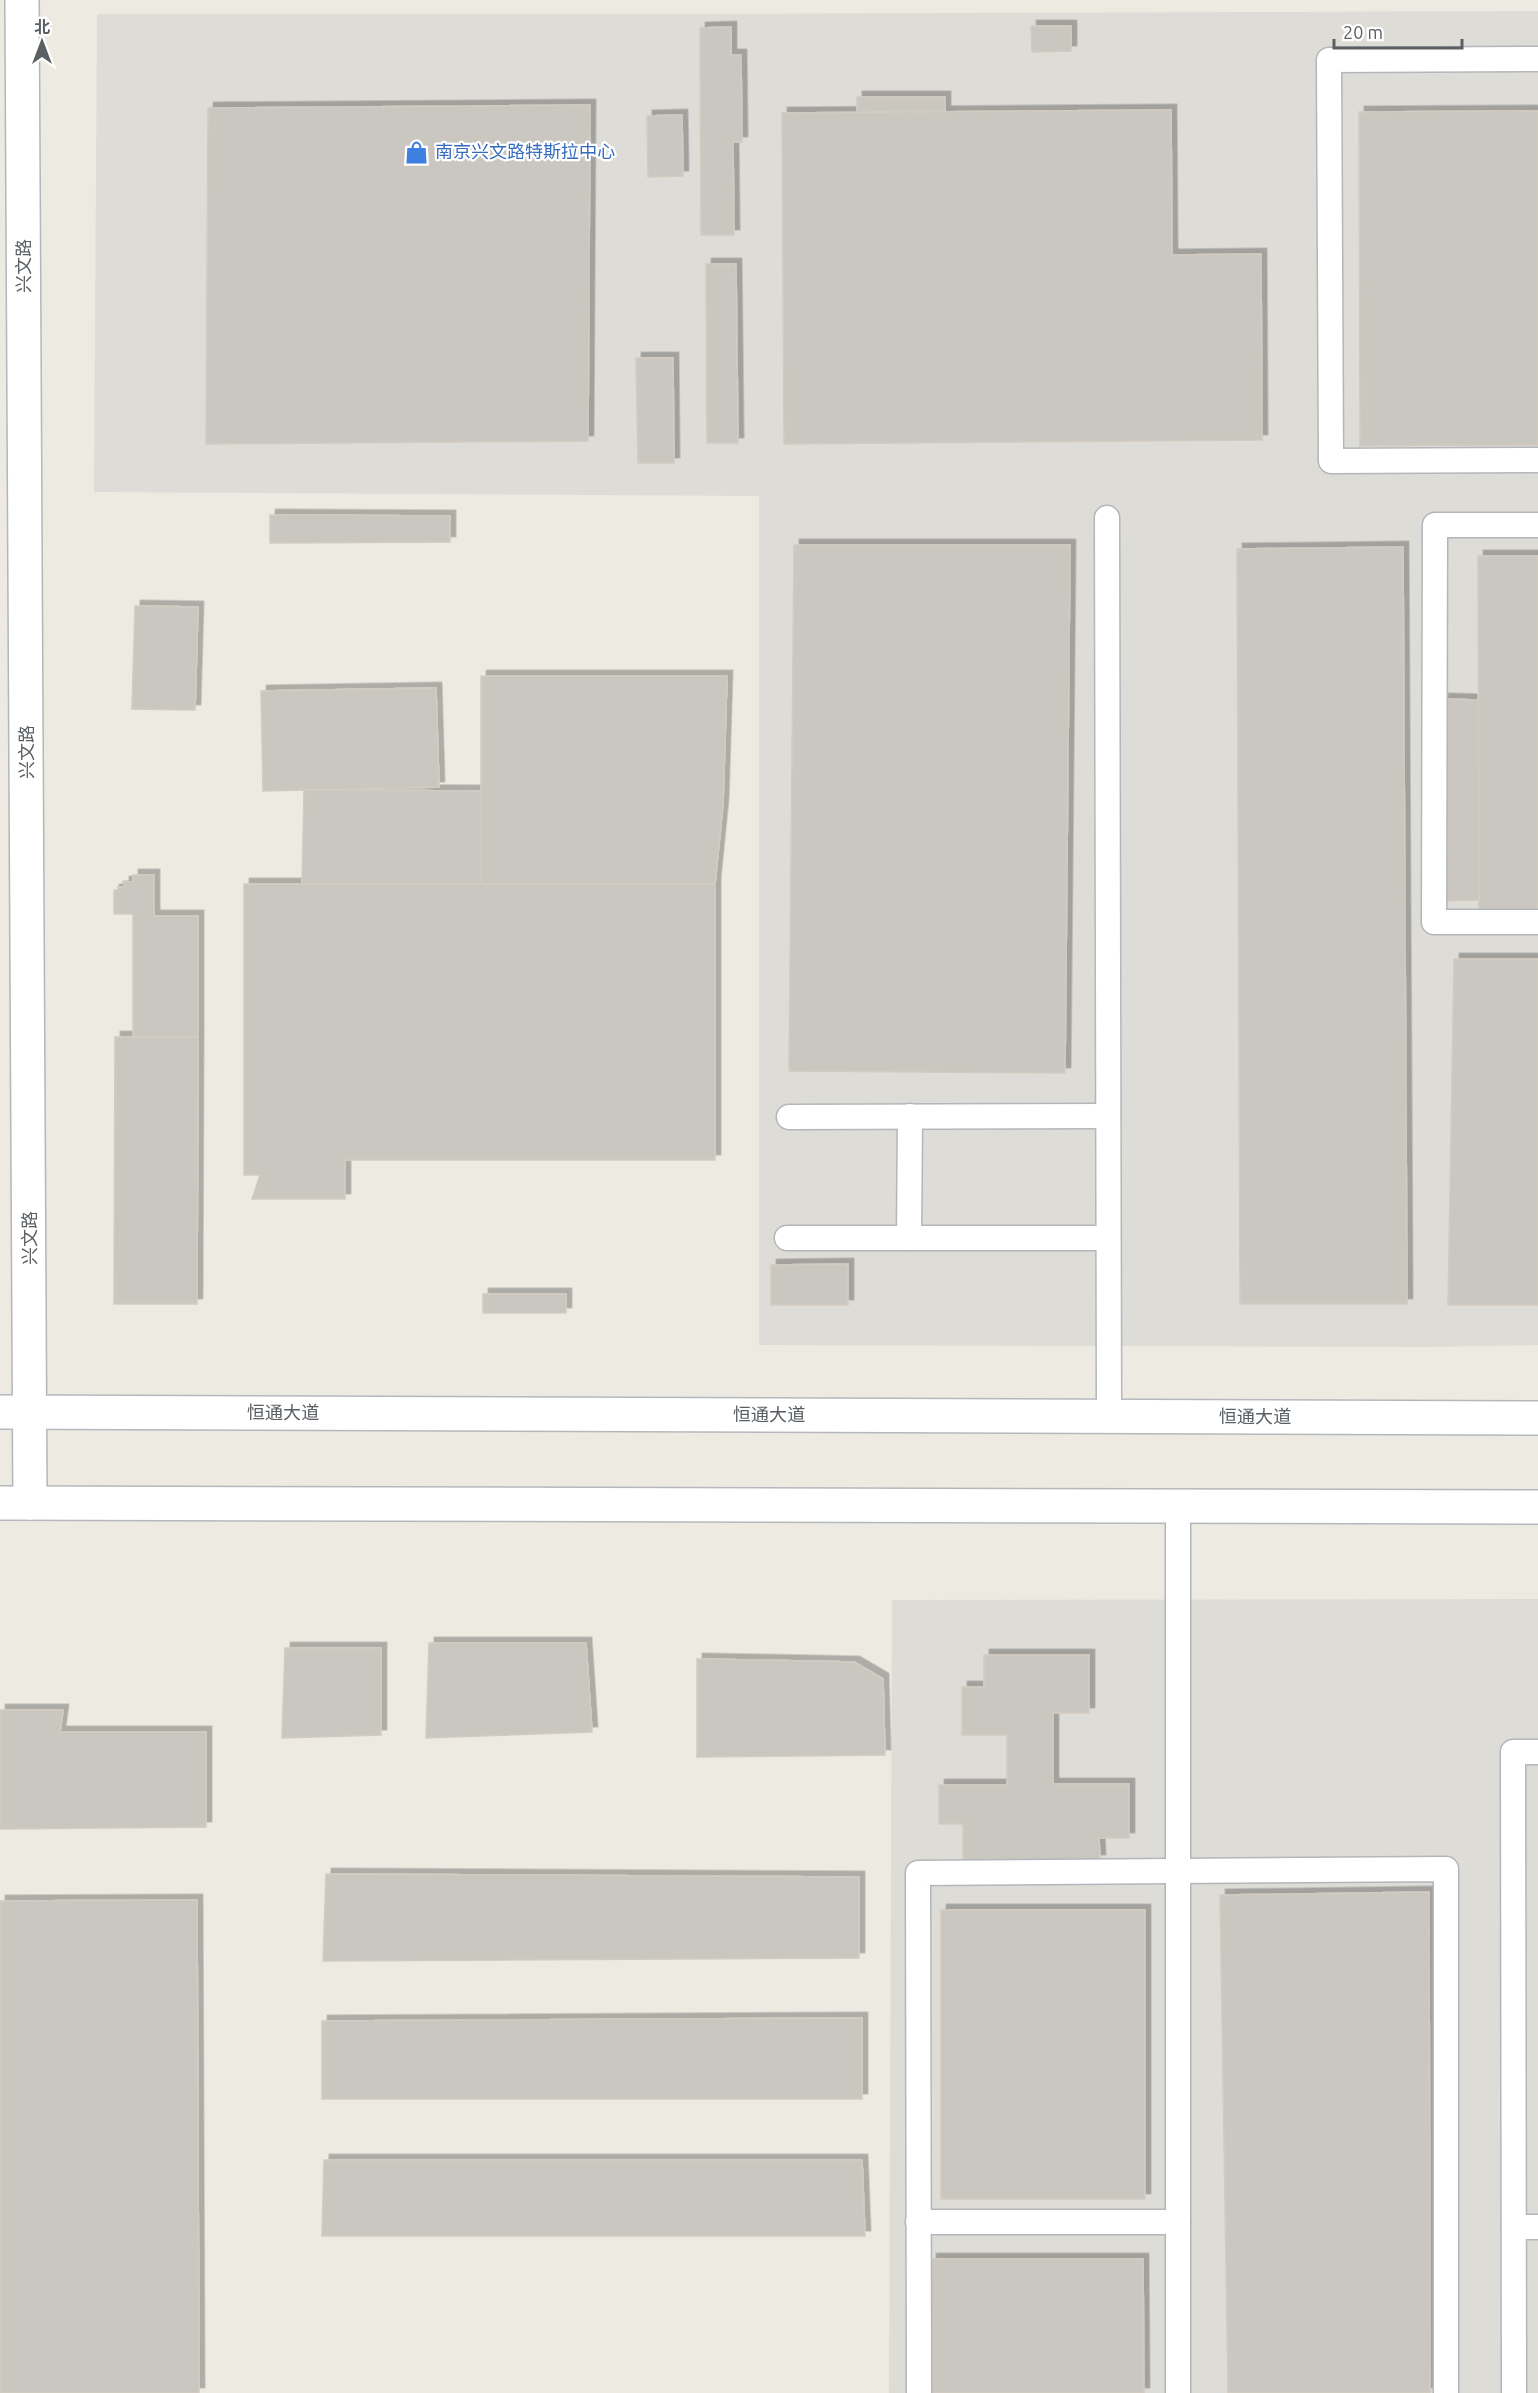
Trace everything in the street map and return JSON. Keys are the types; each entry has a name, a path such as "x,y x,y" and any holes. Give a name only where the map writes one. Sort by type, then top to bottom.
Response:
{"main road":[{"name":"兴文路","path":"15,1503 22,0"},
{"name":"恒通大道","path":"16,1412 1538,1418"},
{"path":"15,1503 1538,1506"}],"lane":[{"path":"1538,59 1329,60 1331,461 1538,460"},
{"path":"1107,518 1108,1417"},
{"path":"1538,525 1435,525 1434,840 1434,922 1538,922"},
{"path":"909,1238 910,1116"},
{"path":"789,1117 1108,1116"},
{"path":"787,1238 1108,1238"},
{"path":"1178,1505 1178,2393"},
{"path":"1514,2393 1513,1752 1538,1752"},
{"path":"919,2393 918,1873 1446,1869 1446,2393"},
{"path":"918,2222 1178,2222"},
{"path":"1514,2228 1538,2227"}],"shaded area":[{"path":"1538,11 1538,1345 1424,1347 759,1345 759,496 94,492 97,14"},
{"path":"1538,1599 1538,2393 889,2393 892,1600"}],"building":[{"path":"1031,26 1071,26 1071,51 1032,52"},
{"path":"731,27 731,55 741,55 742,142 733,142 734,235 701,235 700,28"},
{"path":"857,97 945,97 945,111 857,112"},
{"path":"590,105 588,441 206,444 208,108"},
{"path":"1171,110 1172,255 1261,254 1262,440 784,444 782,113"},
{"path":"1538,111 1538,445 1360,446 1359,112"},
{"path":"682,115 683,176 648,177 647,116"},
{"path":"706,264 736,264 738,443 707,443"},
{"path":"636,358 673,358 674,463 638,463"},
{"path":"270,515 450,516 450,542 270,543"},
{"path":"794,545 1070,545 1065,1073 789,1071"},
{"path":"1403,547 1407,1304 1240,1304 1237,549"},
{"path":"1478,556 1538,556 1538,915 1479,916"},
{"path":"135,606 198,607 195,710 132,709"},
{"path":"481,676 727,676 723,804 715,884 481,884"},
{"path":"436,688 439,787 263,791 261,691"},
{"path":"1443,699 1478,700 1479,900 1442,901"},
{"path":"304,790 481,791 481,884 302,884"},
{"path":"133,875 154,875 154,916 198,916 198,1037 133,1037 133,914 114,914 114,890 124,887 124,882 133,882"},
{"path":"244,884 715,884 715,1160 345,1160 345,1199 252,1199 260,1175 244,1175"},
{"path":"1454,959 1538,959 1538,1305 1448,1305"},
{"path":"115,1037 198,1037 197,1304 114,1304"},
{"path":"848,1264 848,1305 771,1305 771,1265"},
{"path":"483,1294 566,1294 566,1313 483,1313"},
{"path":"429,1643 586,1643 592,1732 426,1738"},
{"path":"285,1648 381,1648 381,1735 282,1738"},
{"path":"984,1655 1089,1655 1089,1713 1053,1713 1053,1784 1129,1784 1129,1838 1099,1838 1100,1860 963,1861 963,1824 939,1824 939,1785 1007,1785 1007,1735 962,1735 962,1687 984,1687"},
{"path":"697,1659 854,1662 883,1679 885,1755 697,1757"},
{"path":"0,1710 63,1710 60,1732 206,1732 206,1827 0,1829"},
{"path":"326,1874 859,1877 859,1958 323,1961"},
{"path":"1429,1892 1430,2393 1228,2393 1220,1895"},
{"path":"197,1900 199,2393 0,2393 0,1901"},
{"path":"941,1910 1145,1910 1145,2199 941,2199"},
{"path":"862,2018 862,2099 322,2099 322,2021"},
{"path":"324,2160 862,2160 865,2236 322,2236"},
{"path":"931,2259 1143,2259 1144,2393 932,2393"}],"place":[{"name":"南京兴文路特斯拉中心","path":"417,152"}]}
